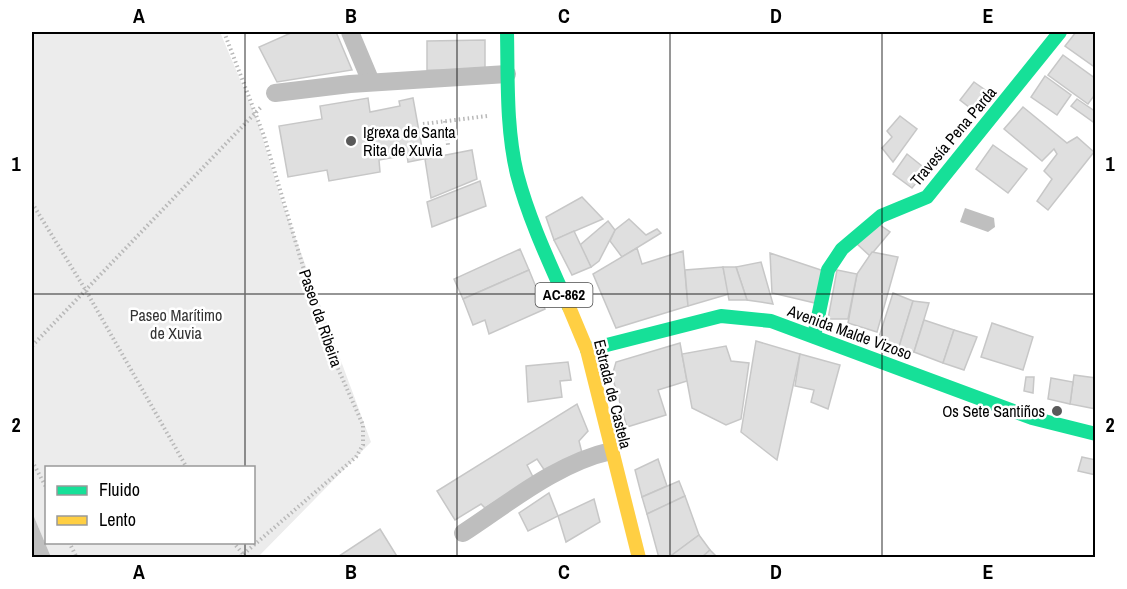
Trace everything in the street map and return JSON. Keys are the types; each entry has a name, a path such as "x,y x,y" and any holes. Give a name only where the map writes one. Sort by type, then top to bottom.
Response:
{"street":[{"path":"350,32 371,82"},
{"name":"Estrada de Castela","path":"507,32 509,113 517,173 533,223 587,350 610,451 639,558"},
{"name":"Travesía Pena Parda","path":"814,336 828,270 842,249 881,216 927,197 1060,32"},
{"path":"275,93 371,82 507,74"},
{"name":"Avenida Malde Vizoso","path":"587,350 721,316 771,321 1032,418 1095,434"},
{"path":"463,533 579,461 610,451"}],"path":[{"name":"Paseo da Ribeira","path":"224,32 255,112 286,203 305,281 324,337 363,425 364,437 356,457 255,544"},
{"path":"32,346 255,112"},
{"path":"423,124 509,113"},
{"path":"445,121 448,146"},
{"path":"32,203 85,289 187,466"},
{"path":"32,460 45,485"},
{"path":"70,544 77,558"},
{"name":"Paseo da Ribeira","path":"241,556 255,544"}],"green space":[{"name":"Paseo Marítimo de Xuvia","path":"32,32 220,32 258,122 281,199 371,442 258,557 51,557 46,544 255,544 255,466 45,466 45,543 32,512"}],"shaded area":[{"path":"965,208 994,218 995,227 988,232 960,222"},
{"path":"32,512 51,557 32,557"}],"building":[{"path":"293,32 336,32 352,70 277,82 259,47"},
{"path":"1076,32 1096,32 1096,68 1065,46"},
{"path":"485,40 485,71 427,70 427,41"},
{"path":"1063,55 1096,79 1096,93 1088,104 1048,75"},
{"path":"1045,76 1071,95 1057,115 1031,97"},
{"path":"974,82 988,92 974,111 960,100"},
{"name":"Igrexa de Santa Rita de Xuvia","path":"368,98 370,112 400,106 399,101 413,98 424,159 408,162 407,155 379,160 380,172 329,181 327,170 288,177 279,126 322,119 320,106"},
{"path":"1077,99 1096,112 1096,124 1071,106"},
{"path":"1023,107 1067,143 1077,137 1094,152 1048,210 1037,201 1052,179 1044,171 1057,154 1054,149 1042,161 1004,129"},
{"path":"900,116 917,129 893,162 882,148 892,137 887,131"},
{"path":"993,145 1027,169 1008,193 976,169"},
{"path":"472,150 477,179 431,198 425,159"},
{"path":"907,154 927,170 912,188 893,174"},
{"path":"480,181 486,206 432,227 427,202"},
{"path":"582,197 603,219 554,240 546,217"},
{"path":"629,219 646,235 657,229 661,233 622,257 610,241 615,230"},
{"path":"608,221 615,230 599,261 591,267 580,245"},
{"path":"877,223 890,232 870,256 857,244"},
{"path":"574,231 591,267 572,275 554,240"},
{"path":"637,248 642,264 683,251 688,306 616,328 593,274"},
{"path":"520,249 529,270 463,299 454,279"},
{"path":"872,252 898,257 877,332 848,323 857,274"},
{"path":"770,253 824,271 815,303 772,293"},
{"path":"761,262 773,304 747,300 736,267"},
{"path":"723,267 729,294 688,306 685,270"},
{"path":"723,267 736,267 747,300 729,300"},
{"path":"529,270 545,309 489,334 485,320 473,325 463,299"},
{"path":"837,270 857,274 848,319 828,319"},
{"path":"893,293 913,301 899,347 879,337"},
{"path":"913,301 929,303 914,352 899,347"},
{"path":"924,320 954,330 943,363 914,352"},
{"path":"992,323 1033,337 1023,370 981,357"},
{"path":"954,330 977,337 964,370 943,363"},
{"path":"756,341 800,354 777,460 741,432"},
{"path":"680,343 687,381 658,390 666,415 627,427 612,376 616,362"},
{"path":"726,346 731,361 749,363 741,419 726,425 692,408 682,354"},
{"path":"800,354 840,365 828,409 811,402 814,390 795,386"},
{"path":"568,362 571,380 560,381 562,397 528,402 526,366"},
{"path":"1074,375 1096,378 1096,409 1070,404"},
{"path":"1026,377 1034,377 1033,393 1024,391"},
{"path":"1051,378 1073,382 1070,404 1048,399"},
{"path":"577,404 588,431 579,441 582,453 547,474 537,459 527,465 534,479 485,508 481,504 455,520 437,491"},
{"path":"1082,457 1096,460 1096,475 1078,471"},
{"path":"658,459 667,486 642,497 635,470"},
{"path":"679,481 685,496 647,514 642,497"},
{"path":"549,493 558,516 528,531 519,513"},
{"path":"685,496 699,535 668,558 659,558 647,514"},
{"path":"594,499 600,522 566,542 558,516"},
{"path":"380,529 398,558 336,558"},
{"path":"699,535 710,550 701,558 668,558"},
{"path":"710,550 718,558 701,558"}],"traffic: fast":[{"path":"507,32 509,121 513,157 534,225 569,307"},
{"path":"814,336 828,270 842,249 881,216 927,197 1060,32"},
{"path":"587,350 721,316 771,321 1032,418 1096,434"}],"traffic: slow":[{"path":"569,307 587,350 639,558"}],"place":[{"name":"Igrexa de Santa Rita de Xuvia","path":"351,141"},
{"name":"Os Sete Santiños","path":"1057,411"}]}
